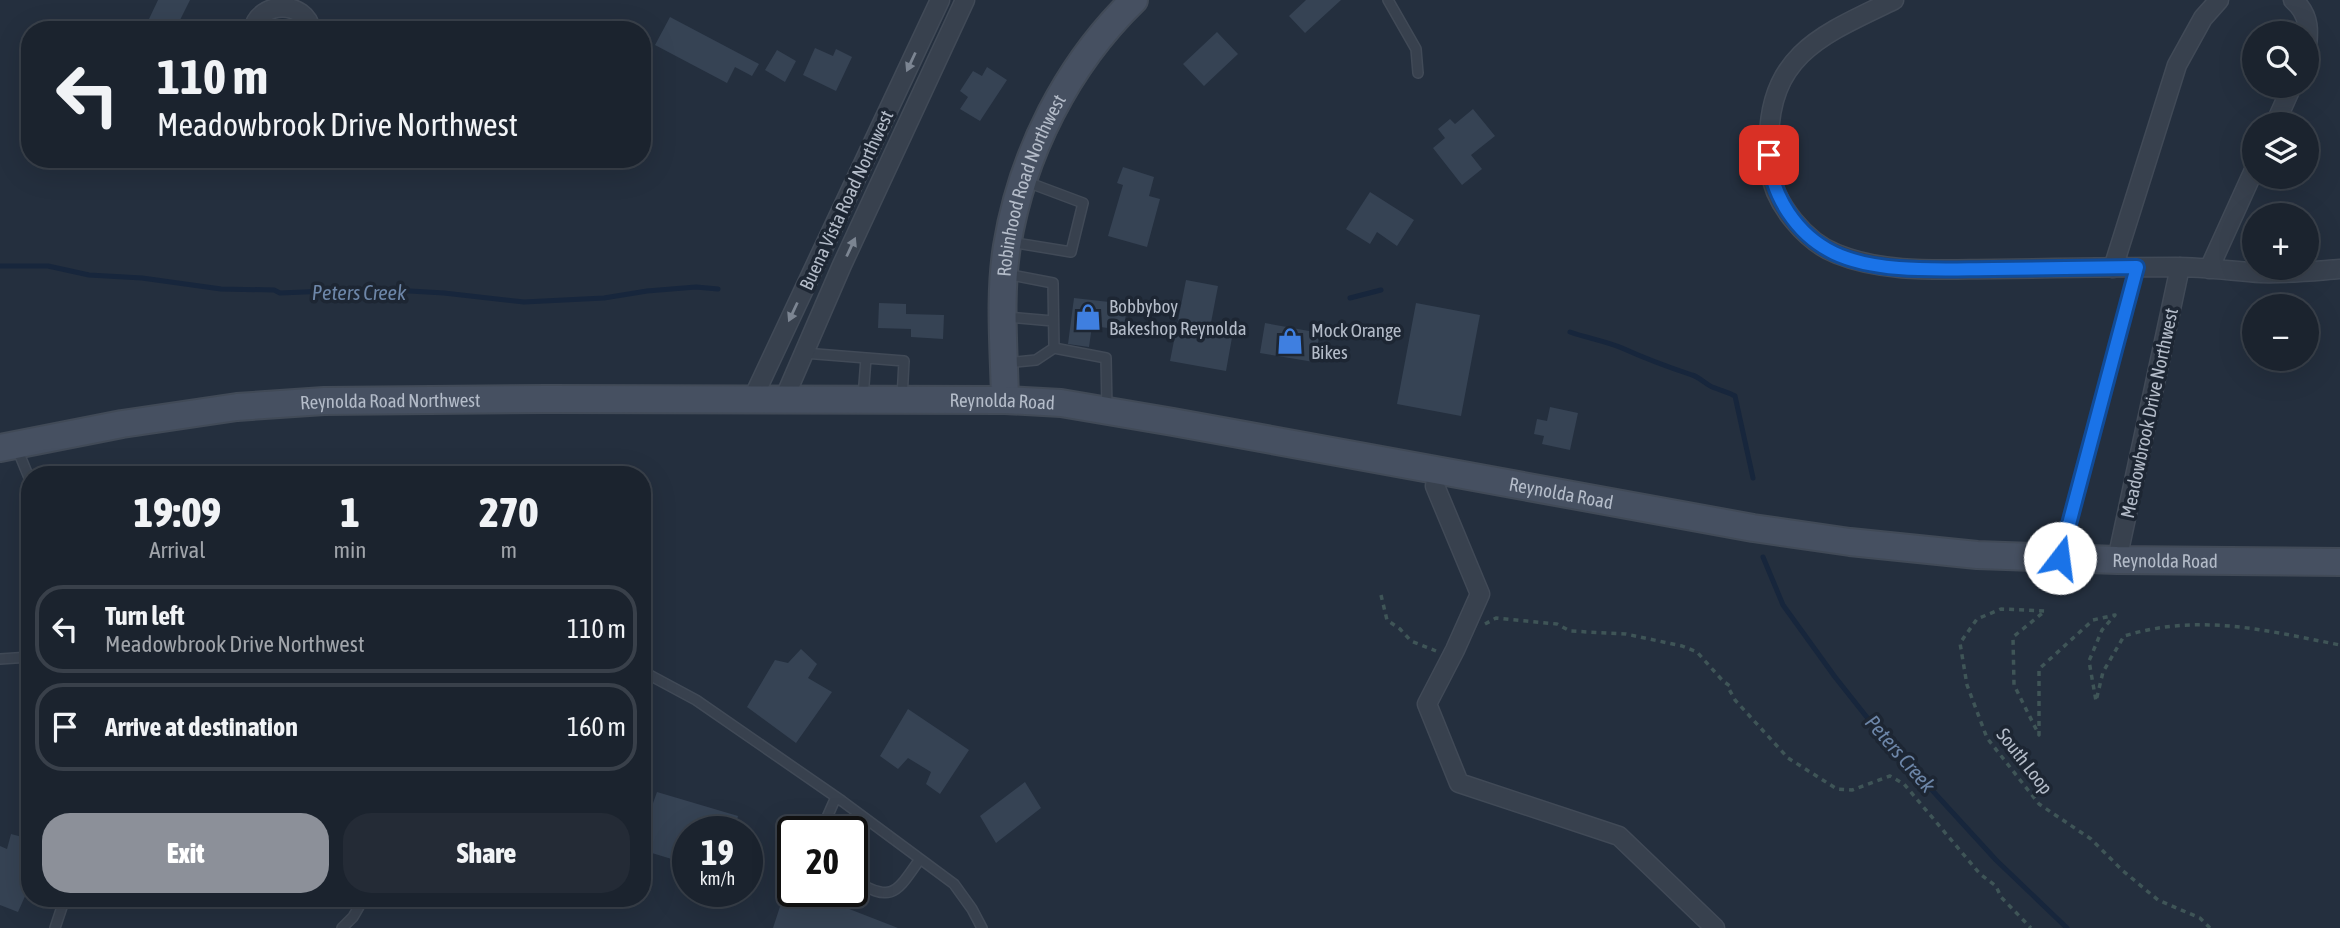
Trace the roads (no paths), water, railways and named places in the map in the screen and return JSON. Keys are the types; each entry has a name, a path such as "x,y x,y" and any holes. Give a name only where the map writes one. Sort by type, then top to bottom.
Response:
{"main road":[{"name":"Robinhood Road Northwest","path":"1005,400 1005,274 1015,207 1043,129 1067,85 1090,50 1134,0"},
{"name":"Reynolda Road Northwest","path":"8,446 122,424 277,403 547,399 784,400"},
{"name":"Reynolda Road","path":"784,400 1005,400 1061,403 1753,528 1850,542 1977,555 2117,560 2340,562"}],"street":[{"name":"Buena Vista Road Northwest","path":"752,400 940,0"},
{"name":"Buena Vista Road Northwest","path":"784,400 965,0"},
{"path":"1894,0 1848,23 1799,54 1788,67 1771,105 1770,172 1787,210 1802,230 1822,246 1836,254 1893,267 2180,267 2264,273 2340,269"},
{"path":"2113,268 2177,65 2203,18 2218,0"},
{"path":"2293,0 2303,8 2306,21"},
{"path":"257,21 260,13 272,2 295,5 308,21"},
{"path":"2209,269 2245,189"},
{"name":"Meadowbrook Drive Northwest","path":"2117,560 2180,267"},
{"path":"1438,470 1435,486 1480,594 1427,704 1459,783 1619,836 1715,928"}],"lane":[{"path":"1388,0 1416,49 1418,74"},
{"path":"1008,242 1071,251 1083,203 1024,180"},
{"path":"2060,558 2137,267"},
{"path":"1005,274 1053,283 1054,348"},
{"path":"1004,316 1054,321"},
{"path":"1004,363 1036,360 1054,348 1106,358 1107,411"},
{"path":"804,353 904,360 902,400"},
{"path":"863,400 866,358"},
{"path":"8,446 21,466"},
{"path":"0,659 21,658"},
{"path":"651,676 696,700 836,797 954,884 982,928"},
{"path":"828,816 836,797"},
{"path":"868,888 891,894 899,889 920,859"},
{"path":"55,928 62,907"},
{"path":"342,928 360,907"}],"waterway":[{"name":"Peters Creek","path":"0,266 48,266 89,275 142,278 221,289 274,290 280,293 376,289 524,302 604,298 696,287 718,289"},
{"name":"Peters Creek","path":"1350,298 1381,290"},
{"name":"Peters Creek","path":"1570,332 1695,376 1712,387 1735,396 1753,478"},
{"name":"Peters Creek","path":"1763,557 1783,605 1877,730 1996,860 2067,928"}],"place":[{"name":"Bobbyboy Bakeshop Reynolda","path":"1088,317"},
{"name":"Mock Orange Bikes","path":"1290,341"}]}
